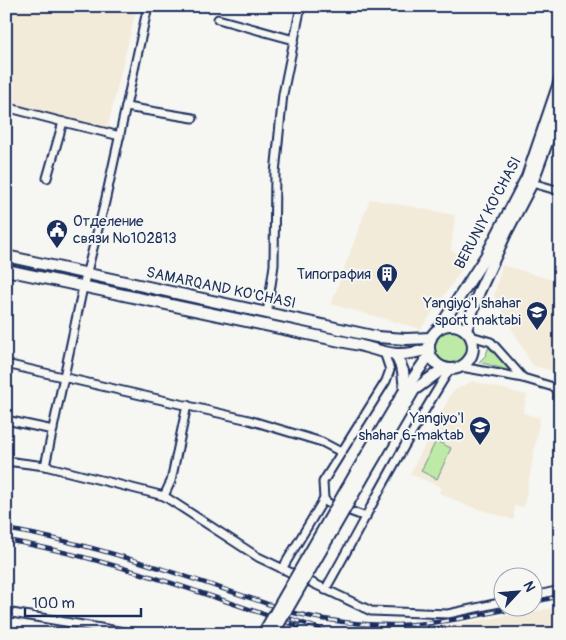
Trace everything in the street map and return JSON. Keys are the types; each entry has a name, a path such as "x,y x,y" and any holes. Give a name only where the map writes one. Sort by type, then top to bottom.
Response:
{"main road":[{"name":"BERUNIY KO'CHASI","path":"273,634 405,390 430,352 430,338 440,327 486,256 527,177 560,80"},
{"name":"BERUNIY KO'CHASI","path":"263,634 414,390 471,357 473,350 469,333 483,284 506,232 532,183 560,107"},
{"name":"SAMARQAND KO'CHASI","path":"6,256 376,337 430,338"},
{"name":"SAMARQAND KO'CHASI","path":"6,270 359,345 396,355 430,352"},
{"path":"440,327 454,324 469,333"},
{"path":"430,352 438,365 452,368"},
{"path":"396,355 403,371 405,390"}],"street":[{"path":"45,466 83,287 105,202 148,6"},
{"path":"267,313 274,265 275,173 283,94 301,6"},
{"path":"218,19 294,40"},
{"path":"6,107 120,136"},
{"path":"126,107 193,118"},
{"path":"47,178 63,122"},
{"path":"532,183 560,191"},
{"path":"469,333 491,342 523,378"},
{"path":"282,569 324,499 323,482 386,381 390,370 384,352"},
{"path":"6,364 249,420 322,442 341,452"},
{"path":"452,368 523,378 560,389"},
{"name":"BERUNIY KO'CHASI","path":"325,590 418,419 452,368"},
{"path":"164,496 171,481 187,406"},
{"path":"6,420 53,430"},
{"path":"6,461 45,466 164,496 258,558 371,610 448,614 494,604"},
{"path":"324,499 328,503 366,517"},
{"path":"544,594 560,590"},
{"path":"6,612 136,634"}],"shaded area":[{"path":"15,6 137,6 107,130 6,103 6,52"},
{"path":"370,199 455,215 451,250 469,259 421,329 331,304"},
{"name":"Yangiyo'l shahar sport maktabi","path":"502,265 560,282 560,373 532,365 494,296"},
{"name":"Yangiyo'l shahar 6-maktab","path":"472,381 527,395 523,413 540,418 524,507 514,506 514,520 465,505 439,493 441,487 410,474 452,392"},
{"path":"560,607 560,634 420,634 422,627 452,625 494,618 544,618 544,610"}],"green space":[{"path":"452,329 459,330 464,334 468,339 468,353 464,358 459,362 452,363 445,362 440,358 436,353 435,346 436,339 440,334 445,330"},
{"path":"489,346 511,371 479,362 486,355"},
{"path":"436,441 451,448 437,479 421,471"}],"railway":[{"path":"6,529 43,536 116,555 294,613 323,619 377,625 403,625 429,623 494,612"},
{"path":"6,540 81,556 117,566 298,626"},
{"path":"544,600 560,596"},
{"path":"292,619 334,634"},
{"path":"429,627 458,634"}],"place":[{"name":"Отделение связи №102813","path":"57,249"},
{"name":"Типография","path":"387,293"},
{"name":"Yangiyo'l shahar sport maktabi","path":"537,331"},
{"name":"Yangiyo'l shahar 6-maktab","path":"480,446"}]}
